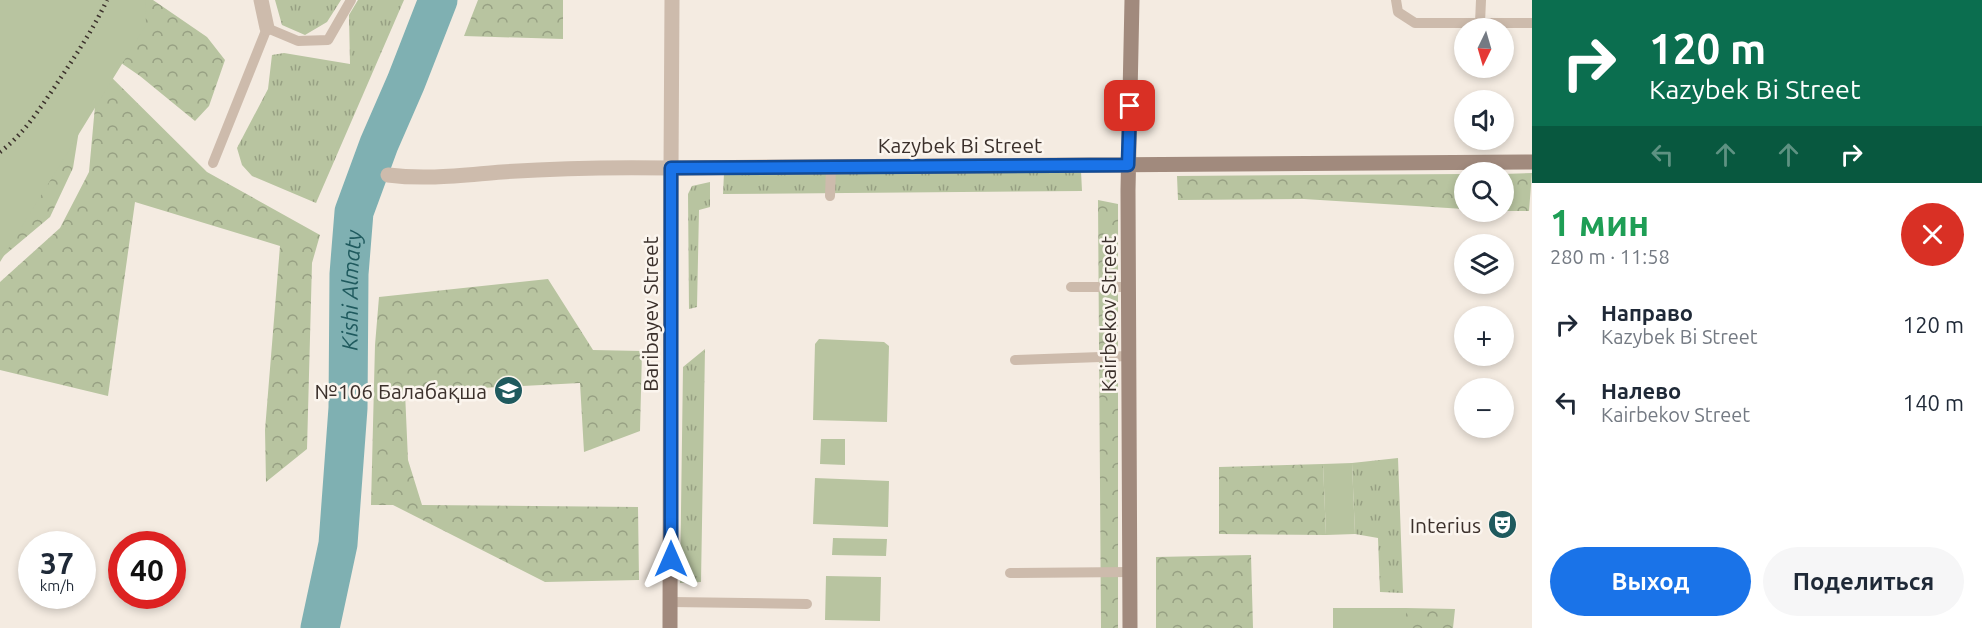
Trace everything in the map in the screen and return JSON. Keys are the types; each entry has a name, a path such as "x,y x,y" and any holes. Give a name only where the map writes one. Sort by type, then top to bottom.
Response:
{"street":[{"path":"261,0 267,28"},
{"name":"Baribayev Street","path":"670,628 672,0"},
{"name":"Kairbekov Street","path":"1130,628 1128,165 1132,0"},
{"name":"Kazybek Bi Street","path":"388,175 411,178 454,177 599,167 1532,162"}],"lane":[{"path":"213,163 267,28 298,41 328,40 351,0"},
{"path":"1396,0 1398,12 1415,22 1454,23"},
{"path":"1480,18 1481,0"},
{"path":"1514,23 1532,23"},
{"path":"830,196 831,167"},
{"path":"1071,287 1128,287"},
{"path":"1015,360 1129,356"},
{"path":"1010,573 1130,572"},
{"path":"670,602 807,604"}],"green space":[{"path":"0,0 145,0 146,25 0,262"},
{"path":"139,0 153,0 207,37 225,60 209,106 195,121 140,76 108,54"},
{"path":"275,0 341,0 327,22 305,35 282,25"},
{"path":"358,0 404,0 316,203 252,176 242,165 237,148 268,89 272,55 284,53 350,64 349,15"},
{"path":"478,0 563,0 563,39 464,36"},
{"path":"93,59 207,172 320,235 312,263 307,449 266,482 265,430 280,246 135,202 108,396 0,370 0,282 60,228 89,172 96,95"},
{"path":"83,105 73,168 50,217 0,259"},
{"path":"1081,171 1082,191 723,194 724,173"},
{"path":"1532,173 1529,211 1514,211 1514,174"},
{"path":"1454,174 1454,208 1304,199 1178,200 1177,176"},
{"path":"710,182 710,207 699,210 697,307 689,309 688,194 692,186"},
{"path":"1098,200 1118,204 1118,628 1101,628"},
{"path":"548,279 593,350 642,351 640,431 584,452 580,383 405,392 408,460 422,505 638,507 639,580 545,582 393,505 371,505 375,345 379,297"},
{"path":"819,339 884,342 889,346 887,422 813,420 815,344"},
{"path":"705,349 701,582 680,583 683,367"},
{"path":"821,439 845,439 845,465 820,464"},
{"path":"1398,458 1403,593 1380,592 1378,538 1355,534 1352,463"},
{"path":"1352,463 1355,534 1326,535 1323,464"},
{"path":"1323,464 1326,535 1219,534 1219,467"},
{"path":"815,478 889,481 888,527 813,524"},
{"path":"833,538 887,539 886,556 832,555"},
{"path":"1251,555 1253,628 1156,628 1156,557"},
{"path":"826,576 881,577 880,621 825,620"},
{"path":"1333,608 1406,608 1406,628 1333,628"},
{"path":"1406,608 1455,609 1453,628 1406,628"}],"waterway":[{"name":"Kіshі Almaty","path":"320,628 338,544 348,408 349,274 354,212 379,144 438,0"}],"railway":[{"path":"0,152 23,130 42,105 82,45 107,0"}],"place":[{"name":"№106 Балабақша","path":"508,391"},
{"name":"Interius","path":"1502,525"}],"route":[{"path":"671,559 671,168 1128,165 1130,106"}]}
